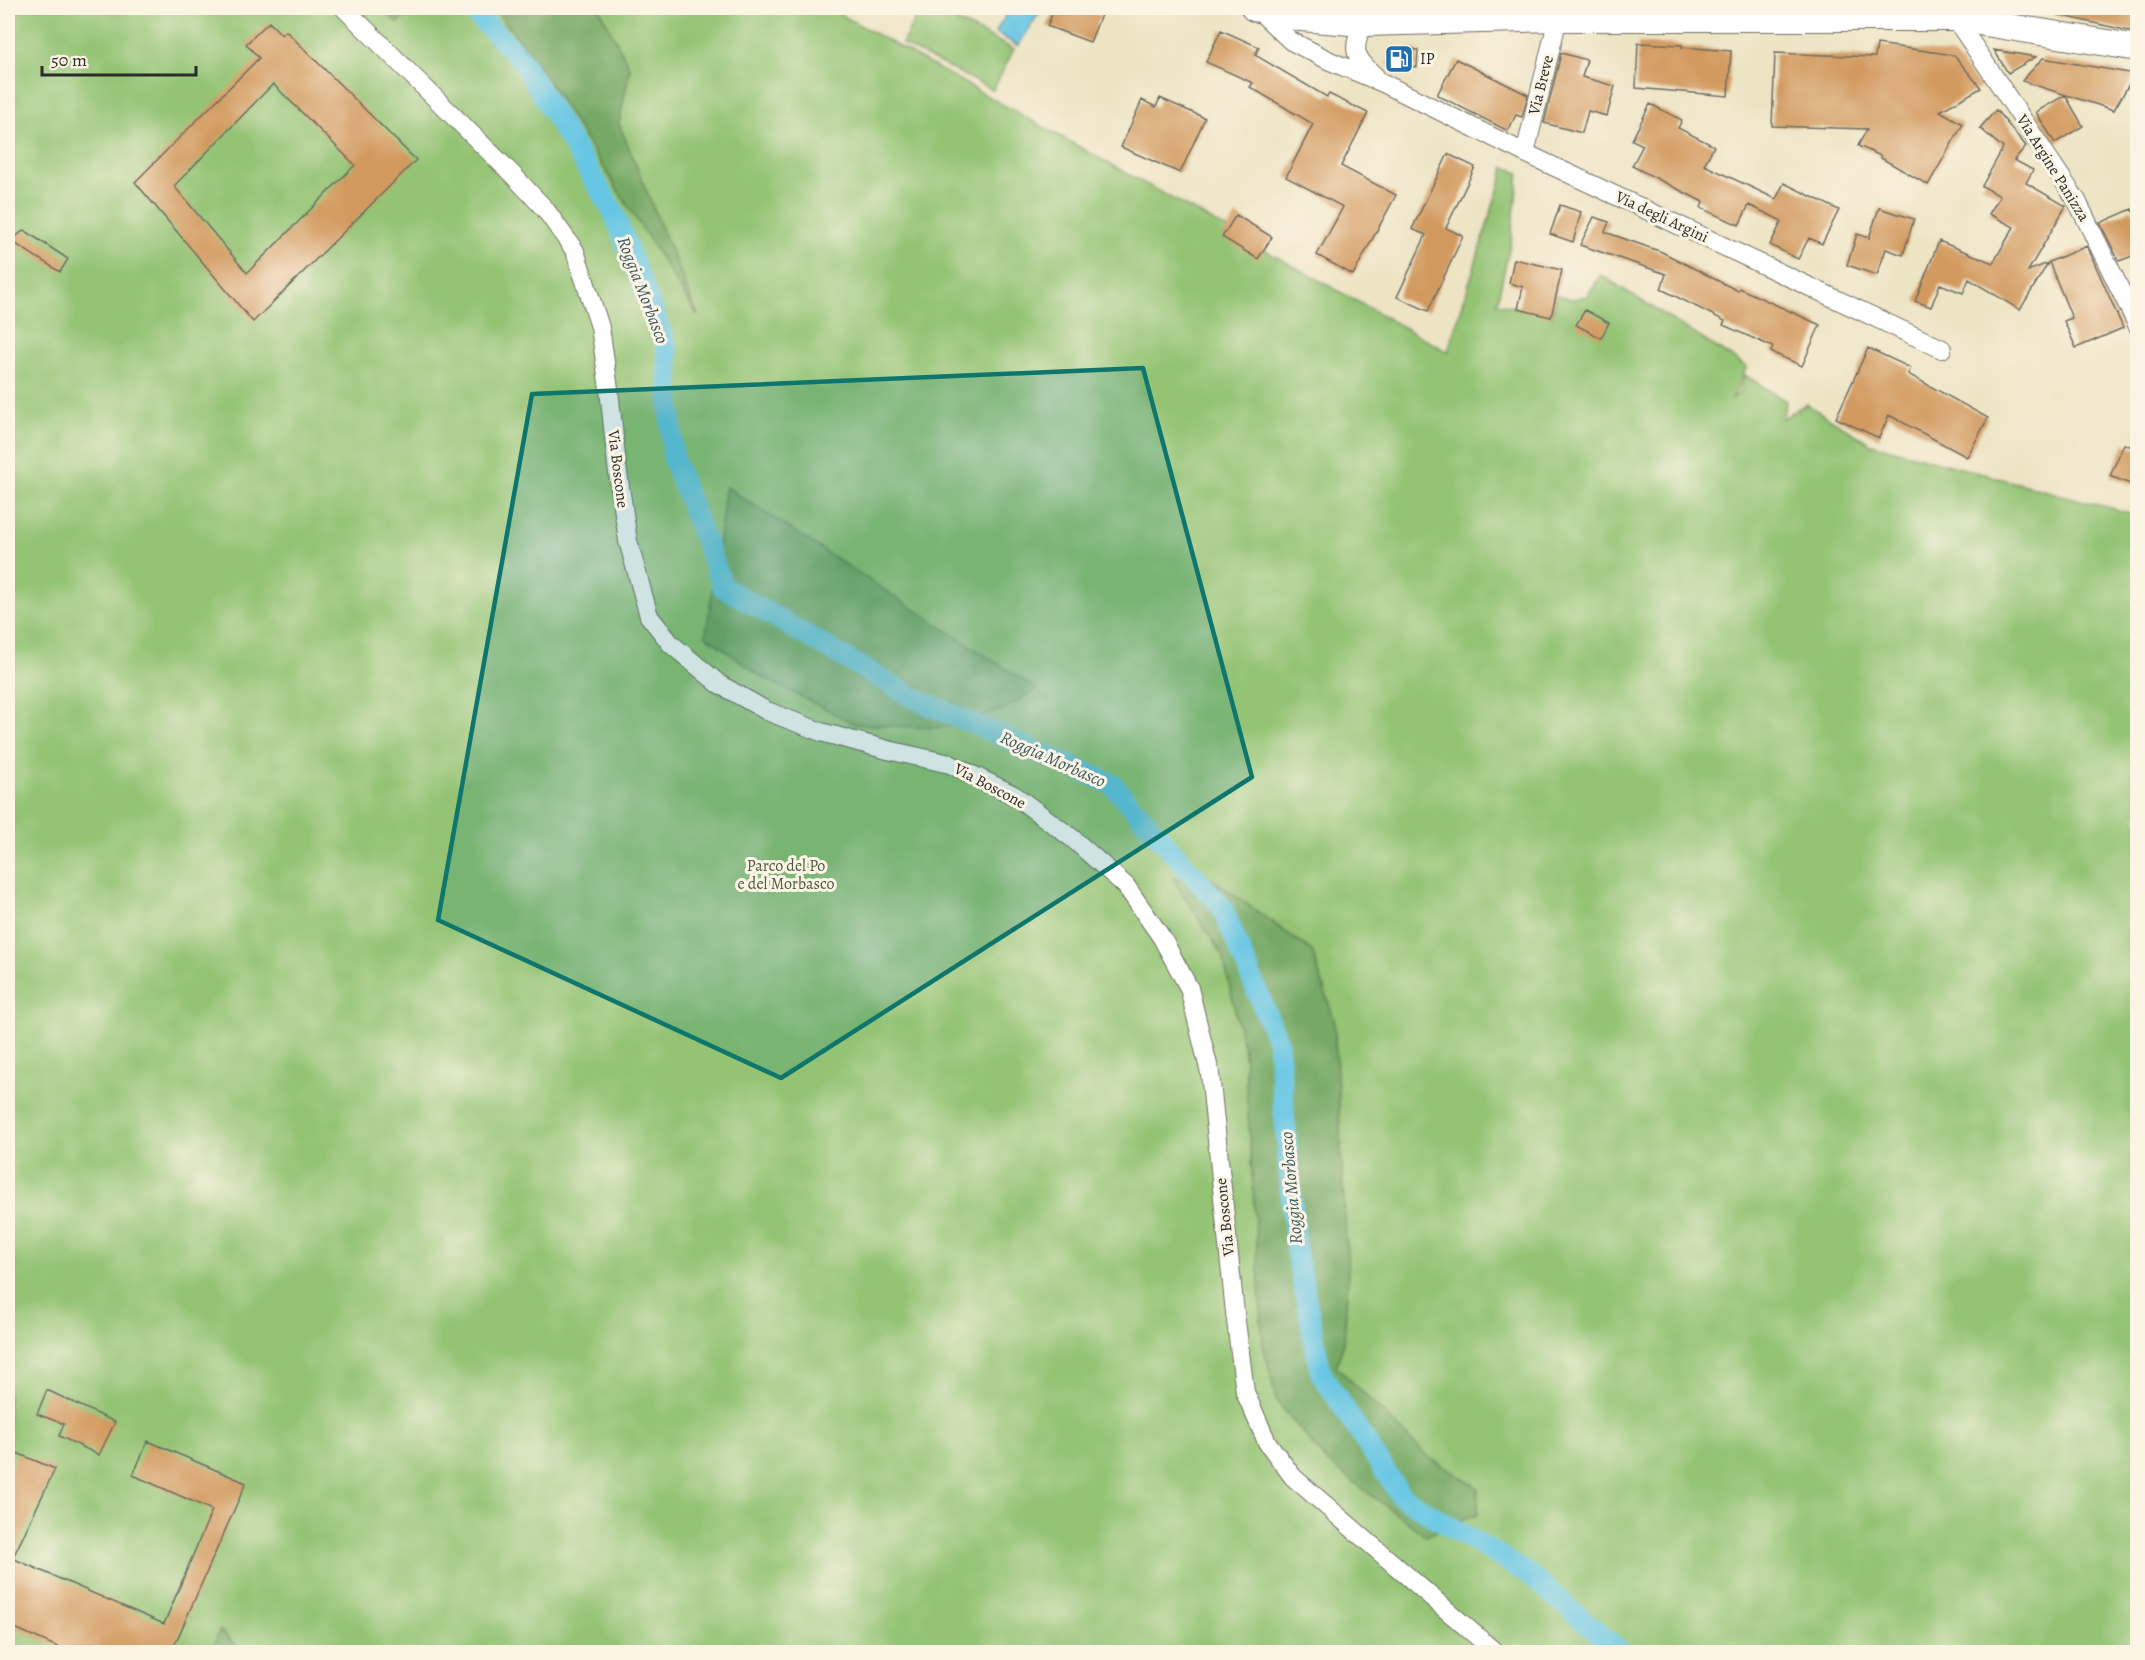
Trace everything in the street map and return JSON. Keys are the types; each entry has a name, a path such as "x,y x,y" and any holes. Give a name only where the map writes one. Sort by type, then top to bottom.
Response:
{"street":[{"name":"Via Boscone","path":"344,8 513,175 545,209 575,251 600,327 609,389 616,466 628,541 649,616 671,644 719,684 767,711 821,732 950,764 1014,795 1072,838 1126,886 1162,938 1189,988 1210,1073 1245,1392 1267,1442 1293,1477 1495,1653"},
{"path":"1256,8 1301,18 1363,22 1558,18 1955,18 2138,48"},
{"name":"Via degli Argini","path":"1256,8 1291,41 1330,61 1383,83 1525,153 1942,349"},
{"name":"Via Breve","path":"1525,153 1558,18"},
{"name":"Via Argine Panizza","path":"1955,18 2077,201 2138,326"},
{"name":"Via degli Argini","path":"1363,22 1356,39 1355,53 1364,66 1383,83"}],"highlighted area":[{"path":"1143,368 1252,777 781,1078 438,920 532,394"}],"green space":[{"name":"Parco del Po e del Morbasco","path":"8,8 829,8 1448,352 1505,167 1519,173 1511,240 1497,303 1552,316 1557,295 1572,299 1587,296 1601,275 1747,367 1732,398 1737,395 1745,375 1786,401 1782,419 1806,404 1871,444 2137,515 2137,1652 8,1652"},
{"path":"382,8 411,8 398,24"},
{"path":"494,8 599,8 630,68 619,124 698,316 535,60"},
{"path":"921,8 930,8 1014,49 993,90 902,44"},
{"path":"726,487 1037,689 1004,709 941,728 855,724 762,677 706,636"},
{"path":"1208,876 1312,951 1334,1020 1348,1273 1344,1343 1336,1366 1428,1457 1478,1488 1478,1513 1426,1536 1327,1462 1277,1402 1263,1344 1244,1051 1223,956 1173,879"},
{"path":"220,1630 242,1652 211,1652"}],"water":[{"path":"1011,8 1030,8 1039,13 1018,46 995,32"}],"building":[{"path":"1055,8 1083,8 1101,15 1090,42 1047,26"},
{"path":"2055,8 2138,8 2138,33 2054,14"},
{"path":"269,22 282,35 286,31 416,160 253,322 135,182 259,58 246,44","holes":["273,84 355,165 247,273 174,186"]},
{"path":"1221,30 1259,47 1255,55 1327,97 1329,94 1368,113 1341,166 1396,195 1353,275 1317,255 1343,207 1286,177 1313,124 1250,87 1253,83 1206,62"},
{"path":"1638,43 1731,51 1728,96 1636,88"},
{"path":"1877,44 1954,55 1981,88 1940,111 1963,124 1928,185 1881,156 1858,146 1867,129 1772,126 1775,53 1875,57"},
{"path":"1390,48 1418,50 1417,67 1388,65"},
{"path":"1994,50 2036,57 2008,73"},
{"path":"1561,53 1587,60 1582,77 1615,86 1607,116 1588,111 1582,133 1544,123"},
{"path":"2043,58 2135,74 2114,110 2022,81"},
{"path":"1456,59 1528,95 1522,117 1516,115 1508,131 1437,95"},
{"path":"2065,95 2083,126 2055,143 2036,112"},
{"path":"1160,98 1205,118 1180,173 1121,147 1142,100 1156,107"},
{"path":"1650,104 1682,120 1678,128 1714,146 1704,165 1776,199 1784,183 1839,210 1822,244 1809,238 1798,259 1770,245 1782,221 1749,205 1739,225 1701,208 1703,202 1632,166 1643,145 1632,140"},
{"path":"1996,110 2026,146 2014,160 2033,170 2026,183 2066,206 2028,271 2048,263 2020,310 1969,279 1963,293 1940,284 1931,307 1915,301 1939,241 1993,263 2014,227 1989,214 2000,196 1982,186 2003,148 1980,128"},
{"path":"1448,154 1475,167 1446,228 1463,236 1428,311 1397,297 1426,235 1412,229"},
{"path":"1560,205 1581,212 1573,242 1550,234"},
{"path":"1879,208 1914,219 1903,255 1886,249 1877,275 1847,265 1857,234 1869,238"},
{"path":"2132,209 2138,222 2138,254 2119,261 2100,223"},
{"path":"1236,215 1272,237 1258,259 1222,237"},
{"path":"1594,217 1609,222 1605,232 1662,252 1738,291 1739,288 1820,325 1802,366 1771,352 1773,347 1723,325 1725,321 1661,289 1666,274 1580,245"},
{"path":"24,230 68,259 60,272 11,241"},
{"path":"2087,246 2123,328 2076,348 2064,321 2072,318 2049,262"},
{"path":"1514,259 1562,270 1551,317 1518,309 1523,287 1509,283"},
{"path":"1585,310 1609,323 1601,338 1576,325"},
{"path":"1868,348 1911,368 1908,374 1988,418 1967,457 1889,415 1879,438 1836,418"},
{"path":"2124,444 2138,449 2138,487 2110,476"},
{"path":"47,1390 115,1422 99,1455 59,1436 64,1424 37,1414"},
{"path":"148,1441 246,1483 171,1653 71,1653 8,1625 8,1569 12,1558 164,1624 212,1510 133,1475"},
{"path":"17,1453 55,1469 8,1568 8,1477"}],"waterway":[{"name":"Roggia Morbasco","path":"470,8 520,58 613,211 667,348 673,459 723,587 914,698 1112,784 1222,907 1278,1042 1296,1250 1321,1373 1401,1496 1531,1576 1621,1652"}],"place":[{"name":"IP","path":"1399,59"}]}
